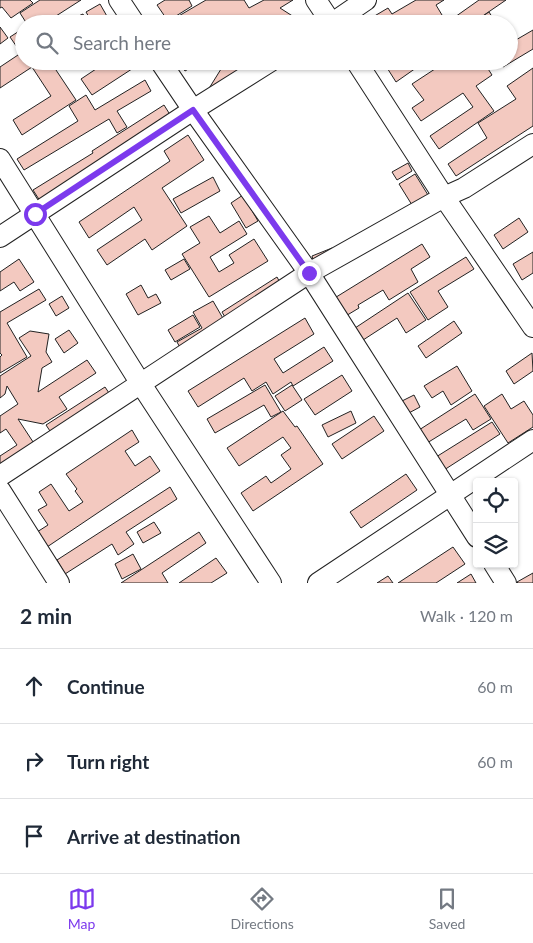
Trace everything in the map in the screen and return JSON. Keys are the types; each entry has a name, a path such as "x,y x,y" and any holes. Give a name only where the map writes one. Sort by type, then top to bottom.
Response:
{"street":[{"path":"119,0 129,15"},
{"path":"316,0 326,15"},
{"path":"345,15 366,0"},
{"path":"166,70 309,273 473,531"},
{"path":"0,237 257,70"},
{"path":"362,70 533,327"},
{"path":"0,476 309,273 444,196 464,188 533,144"},
{"path":"0,159 141,384 271,583"},
{"path":"318,583 533,440"},
{"path":"0,490 59,583"},
{"path":"497,568 506,583"}],"building":[{"path":"0,0 30,0 33,3 11,18 2,7 0,8"},
{"path":"40,0 81,0 58,15 21,15 20,13"},
{"path":"165,0 189,0 192,6 178,15 164,15 157,5"},
{"path":"206,0 244,0 249,8 264,0 293,0 280,8 291,15 180,15"},
{"path":"416,0 444,0 436,5 442,15 376,15 388,8 392,14"},
{"path":"479,0 506,0 484,15 458,15"},
{"path":"100,4 106,15 88,15 86,12"},
{"path":"0,27 8,38 0,44"},
{"path":"533,30 533,49 518,58 518,39"},
{"path":"15,34 15,44 10,37"},
{"path":"15,57 15,70 27,70 0,88 0,67"},
{"path":"533,68 533,126 456,176 448,164 487,138 478,123 516,99 507,86"},
{"path":"34,70 56,70 76,100 22,135 13,120 51,96"},
{"path":"94,70 130,70 92,95 81,79"},
{"path":"220,70 242,70 208,90"},
{"path":"388,70 413,70 396,82"},
{"path":"433,70 489,70 492,75 476,86 494,111 439,149 430,136 473,107 463,93 421,121 412,108 424,100 412,84"},
{"path":"145,80 151,91 117,111 127,127 117,133 109,119 24,170 17,159 78,121 69,106 86,95 95,110"},
{"path":"164,105 174,121 42,204 33,190 93,153 92,151"},
{"path":"188,135 204,160 162,188 187,226 152,250 145,239 107,265 97,250 142,220 134,207 89,238 79,222 170,161 164,151"},
{"path":"408,163 412,171 397,180 392,172"},
{"path":"415,174 428,195 412,205 399,184"},
{"path":"213,177 220,191 181,213 173,199"},
{"path":"243,195 258,221 246,228 231,203"},
{"path":"209,216 220,233 239,221 247,234 210,257 219,272 234,263 229,255 254,239 268,261 209,297 182,254 200,243 190,227"},
{"path":"519,218 528,232 503,249 494,235"},
{"path":"422,244 430,257 411,269 418,282 389,300 383,290 358,305 359,308 344,317 333,299"},
{"path":"332,248 314,264 312,256"},
{"path":"533,252 533,273 522,280 513,264"},
{"path":"466,257 474,269 438,291 448,307 428,320 410,292"},
{"path":"19,259 34,282 20,291 14,282 0,291 0,272"},
{"path":"184,259 190,269 171,280 165,270"},
{"path":"277,277 284,290 229,324 222,312"},
{"path":"141,285 148,298 156,294 161,303 138,315 126,294"},
{"path":"39,289 46,300 7,323 27,357 0,373 0,357 2,355 0,353 0,312"},
{"path":"408,293 426,320 406,333 397,318 360,342 352,330"},
{"path":"62,296 69,308 56,316 49,304"},
{"path":"213,301 228,327 183,353 177,342 202,328 193,312"},
{"path":"193,315 200,327 175,342 168,330"},
{"path":"305,318 314,334 274,359 283,373 324,347 333,361 293,386 291,382 273,394 266,382 252,391 244,378 198,407 188,391"},
{"path":"454,321 462,333 426,358 418,346"},
{"path":"69,330 78,343 64,353 55,339"},
{"path":"30,331 49,334 46,352 52,362 42,368 38,392 87,360 96,373 59,397 67,409 43,424 18,419 37,448 0,473 0,456 17,445 6,429 0,433 0,416 18,404 7,386 5,394 0,398 0,376 31,356 19,338"},
{"path":"532,353 533,371 514,384 506,371"},
{"path":"457,366 472,391 451,405 443,391 432,398 424,386"},
{"path":"342,375 352,391 315,415 304,399"},
{"path":"265,385 281,412 271,417 264,405 215,433 207,419"},
{"path":"292,385 302,400 285,411 275,396"},
{"path":"105,387 113,399 54,437 46,425"},
{"path":"475,394 491,419 473,430 466,419 427,443 419,430"},
{"path":"502,394 511,409 524,401 533,415 533,427 508,443 484,406"},
{"path":"414,395 420,407 407,414 400,402"},
{"path":"283,411 295,427 297,426 323,464 253,511 241,493 266,476 271,483 291,469 281,455 291,448 283,437 239,466 227,448"},
{"path":"351,411 356,423 328,437 322,425"},
{"path":"374,416 384,431 342,459 332,444"},
{"path":"492,422 500,434 444,470 436,457"},
{"path":"132,430 139,442 125,451 135,466 150,456 160,471 47,547 37,532 48,525 38,510 47,505 39,492 51,484 69,511 83,502 75,491 77,489 66,474"},
{"path":"406,474 417,490 361,528 350,512"},
{"path":"170,487 177,499 126,532 134,544 118,555 112,544 65,574 57,560"},
{"path":"154,522 161,533 143,543 137,532"},
{"path":"199,532 206,543 162,573 168,583 121,583"},
{"path":"453,547 465,564 436,583 398,583"},
{"path":"133,554 141,569 122,579 115,564"},
{"path":"216,558 227,573 211,583 179,583"},
{"path":"533,573 533,583 517,582"},
{"path":"471,574 476,583 457,583"},
{"path":"388,576 393,583 377,583"}],"route":[{"path":"35,214 193,110 309,273"}]}
